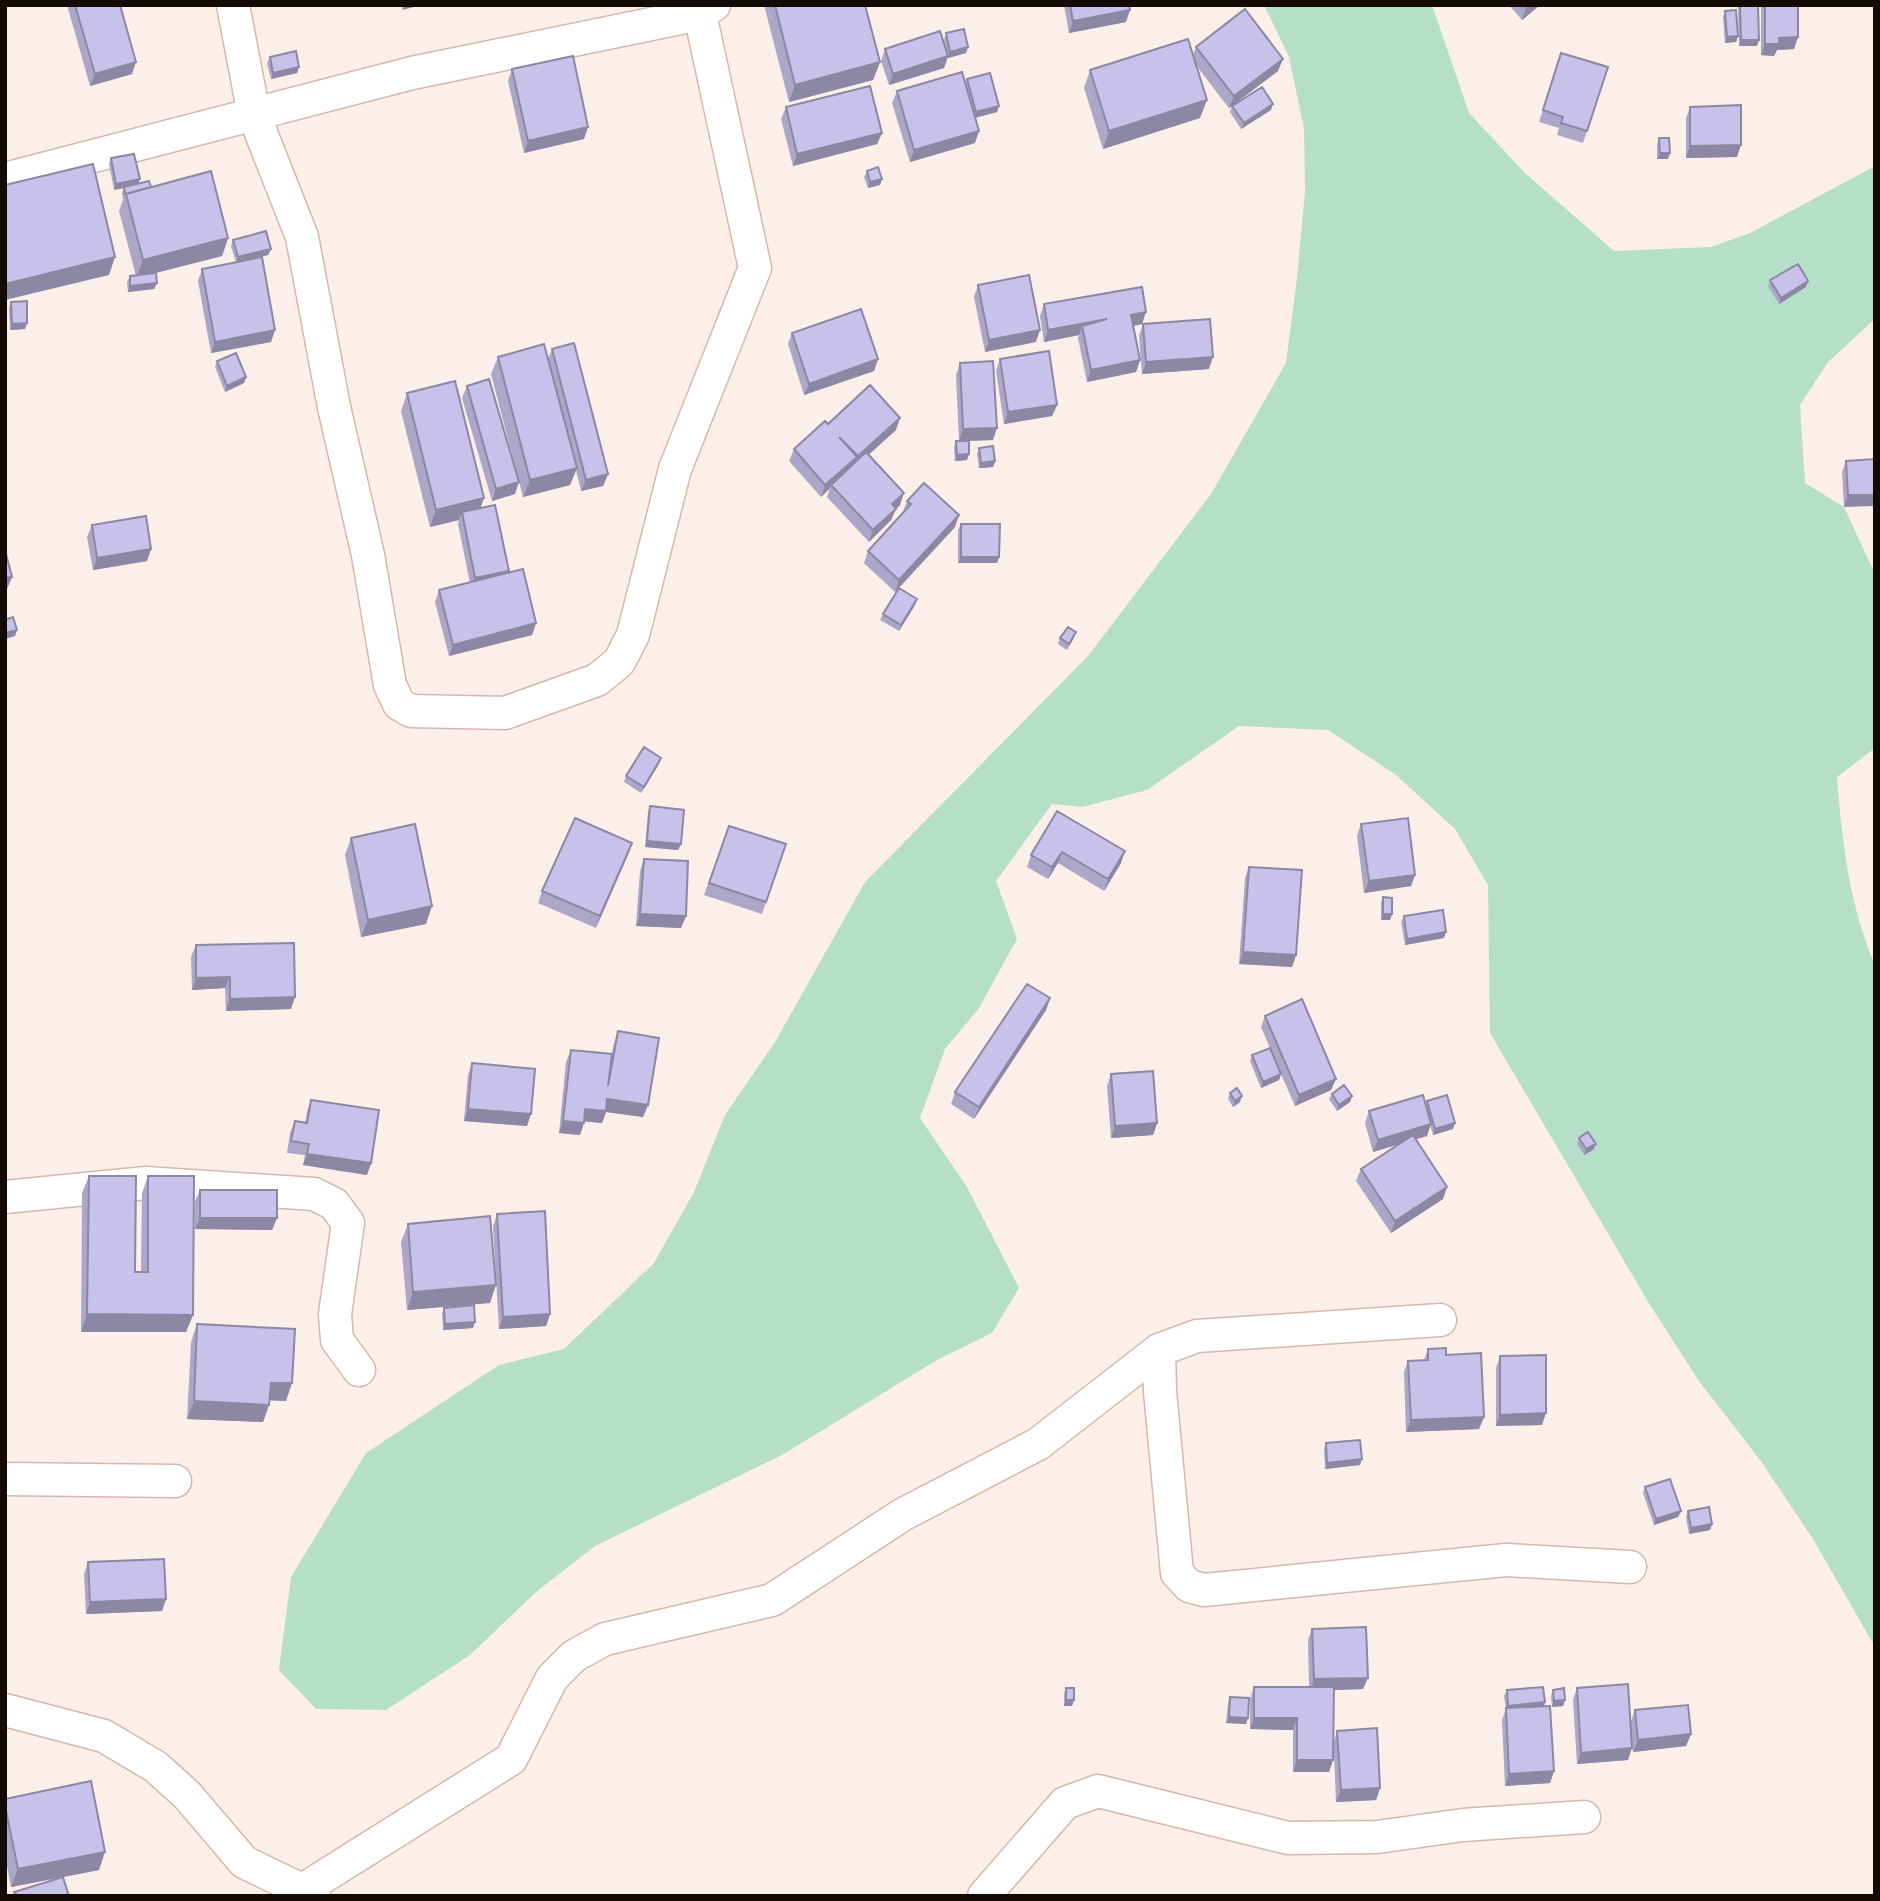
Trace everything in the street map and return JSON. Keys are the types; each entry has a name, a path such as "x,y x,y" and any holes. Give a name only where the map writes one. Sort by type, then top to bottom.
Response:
{"street":[{"path":"5,179 254,115 412,73 707,10 755,268 676,469 634,635 619,662 597,680 505,713 411,711 399,704 390,685 368,555 334,407 302,237 254,115 233,5"},
{"path":"5,1197 146,1183 314,1194 334,1203 348,1223 335,1314 337,1340 359,1370"},
{"path":"5,1710 104,1736 156,1767 187,1796 244,1862 306,1894 510,1759 552,1678 574,1656 605,1639 772,1600 902,1515 1038,1444 1159,1350 1197,1336 1440,1320"},
{"path":"1159,1350 1160,1391 1177,1573 1189,1586 1205,1590 1506,1560 1630,1567"},
{"path":"5,1479 175,1481"},
{"path":"984,1896 1065,1803 1098,1791 1288,1838 1377,1837 1463,1825 1584,1817"}],"green space":[{"path":"1264,5 1432,5 1469,113 1525,173 1614,251 1711,247 1750,233 1875,166 1875,319 1828,362 1800,405 1805,483 1844,507 1875,574 1875,748 1837,777 1848,873 1859,919 1875,965 1875,1647 1813,1539 1760,1460 1699,1381 1650,1305 1490,1033 1488,885 1455,829 1396,775 1328,730 1239,726 1147,790 1083,807 1052,804 996,881 1017,939 979,1008 945,1049 920,1118 967,1187 1019,1288 992,1333 937,1360 782,1455 595,1546 536,1592 470,1655 386,1710 316,1709 279,1670 291,1577 366,1453 499,1365 564,1349 654,1263 694,1192 725,1115 775,1042 865,882 1088,656 1211,494 1286,363 1305,191 1304,129 1289,57"}],"building":[{"path":"75,5 120,5 136,62 95,74"},
{"path":"775,5 865,5 880,62 795,85"},
{"path":"1070,5 1129,5 1130,10 1073,21"},
{"path":"1740,5 1758,5 1759,40 1741,40"},
{"path":"1765,5 1798,5 1798,37 1779,38 1779,44 1765,44"},
{"path":"1245,9 1283,59 1234,96 1196,47"},
{"path":"1736,10 1738,36 1727,37 1725,11"},
{"path":"964,29 968,47 950,52 946,33"},
{"path":"940,31 948,56 893,74 885,49"},
{"path":"1188,39 1207,100 1109,131 1090,70"},
{"path":"296,51 299,67 273,73 270,57"},
{"path":"1561,53 1608,67 1587,131 1561,123 1563,117 1543,110"},
{"path":"573,56 588,127 528,141 512,69"},
{"path":"962,72 979,131 914,150 897,91"},
{"path":"990,73 999,106 976,112 967,79"},
{"path":"870,86 882,133 797,154 786,107"},
{"path":"1262,87 1273,104 1244,123 1232,106"},
{"path":"1741,105 1741,145 1690,146 1690,107"},
{"path":"1659,138 1669,138 1670,153 1660,153"},
{"path":"134,154 140,179 116,184 111,158"},
{"path":"93,164 115,257 5,284 5,185"},
{"path":"878,167 882,179 870,182 867,171"},
{"path":"211,171 228,238 143,260 126,194"},
{"path":"149,181 151,187 125,194 124,187"},
{"path":"266,231 271,249 238,257 233,240"},
{"path":"262,257 275,330 215,342 202,269"},
{"path":"1798,264 1808,281 1781,298 1770,280"},
{"path":"156,273 157,283 130,286 130,276"},
{"path":"1029,275 1040,330 989,340 978,285"},
{"path":"1142,287 1146,312 1131,315 1140,360 1091,370 1082,326 1107,319 1048,330 1044,304"},
{"path":"27,301 27,323 12,324 11,302"},
{"path":"861,309 878,359 809,384 792,333"},
{"path":"1210,319 1213,357 1146,362 1143,324"},
{"path":"574,343 608,474 586,480 552,349"},
{"path":"544,344 577,468 530,480 498,357"},
{"path":"1049,351 1057,405 1008,412 1000,359"},
{"path":"236,353 246,377 227,386 217,361"},
{"path":"993,361 997,428 963,429 960,363"},
{"path":"489,379 519,482 496,489 467,386"},
{"path":"455,381 484,498 436,510 407,393"},
{"path":"870,385 900,418 858,456 839,437 857,457 825,485 794,449 825,421 828,424"},
{"path":"956,441 969,441 969,454 957,455"},
{"path":"993,446 995,461 981,463 979,448"},
{"path":"866,452 904,493 892,504 896,509 873,530 831,485"},
{"path":"1875,459 1875,495 1848,495 1846,461"},
{"path":"924,483 959,515 899,580 868,551 911,504 907,501"},
{"path":"495,505 509,571 475,578 462,512"},
{"path":"146,516 151,549 97,558 92,525"},
{"path":"961,524 1000,524 999,557 961,557"},
{"path":"5,550 12,577 5,578"},
{"path":"523,569 536,623 453,645 439,590"},
{"path":"899,588 917,599 901,625 883,614"},
{"path":"13,617 17,630 5,633 5,620"},
{"path":"1068,627 1076,632 1069,644 1060,638"},
{"path":"644,747 661,758 644,787 626,776"},
{"path":"650,806 684,810 681,844 647,841"},
{"path":"1057,811 1125,851 1108,879 1062,852 1052,867 1031,855"},
{"path":"575,818 632,843 600,916 542,891"},
{"path":"1408,818 1415,875 1369,881 1361,824"},
{"path":"415,824 432,906 368,920 351,838"},
{"path":"729,826 786,844 766,902 709,883"},
{"path":"644,859 688,861 686,916 640,914"},
{"path":"1249,867 1302,870 1296,955 1243,952"},
{"path":"1383,897 1392,898 1392,914 1383,914"},
{"path":"1443,910 1446,932 1407,939 1404,916"},
{"path":"294,943 295,997 230,999 230,977 196,978 196,945"},
{"path":"1027,984 1050,998 979,1107 955,1092"},
{"path":"1302,999 1336,1079 1299,1095 1265,1016"},
{"path":"618,1031 659,1038 648,1105 607,1099 606,1111 585,1109 584,1123 563,1121 571,1050 612,1054 608,1086"},
{"path":"1270,1048 1281,1074 1263,1082 1252,1055"},
{"path":"472,1063 535,1069 531,1114 468,1109"},
{"path":"1153,1071 1157,1123 1115,1126 1111,1074"},
{"path":"1344,1085 1352,1096 1339,1105 1332,1094"},
{"path":"1237,1088 1242,1096 1235,1101 1230,1093"},
{"path":"1423,1095 1431,1124 1378,1140 1369,1111"},
{"path":"1447,1095 1455,1123 1435,1129 1427,1101"},
{"path":"311,1100 379,1110 371,1163 307,1154 309,1144 291,1141 295,1121 307,1123"},
{"path":"1588,1132 1596,1144 1586,1149 1579,1138"},
{"path":"1413,1135 1447,1187 1395,1221 1361,1169"},
{"path":"89,1176 136,1176 135,1272 148,1272 148,1176 194,1176 193,1315 87,1314"},
{"path":"200,1190 277,1190 277,1218 200,1218"},
{"path":"545,1211 550,1314 503,1317 497,1214"},
{"path":"490,1216 496,1285 413,1292 408,1224"},
{"path":"474,1305 475,1322 445,1324 444,1308"},
{"path":"197,1324 295,1329 292,1383 271,1383 269,1405 194,1401"},
{"path":"1446,1348 1446,1355 1481,1353 1484,1417 1411,1420 1408,1361 1428,1360 1428,1349"},
{"path":"1546,1355 1546,1413 1500,1415 1500,1356"},
{"path":"1360,1440 1362,1459 1327,1463 1326,1443"},
{"path":"1670,1479 1681,1511 1656,1519 1645,1487"},
{"path":"1709,1507 1712,1524 1691,1528 1688,1511"},
{"path":"164,1559 166,1599 90,1602 88,1562"},
{"path":"1366,1627 1368,1678 1314,1679 1312,1629"},
{"path":"1628,1684 1632,1748 1581,1753 1577,1688"},
{"path":"1254,1687 1334,1687 1333,1760 1297,1760 1297,1718 1254,1718"},
{"path":"1543,1687 1545,1702 1508,1706 1507,1690"},
{"path":"1066,1688 1074,1688 1074,1700 1066,1700"},
{"path":"1564,1688 1565,1700 1554,1701 1553,1690"},
{"path":"1230,1697 1249,1698 1248,1718 1229,1717"},
{"path":"1688,1705 1691,1734 1638,1740 1635,1710"},
{"path":"1550,1706 1554,1771 1509,1774 1506,1708"},
{"path":"1377,1728 1380,1788 1341,1790 1337,1731"},
{"path":"91,1781 105,1852 18,1869 5,1799"},
{"path":"63,1877 69,1896 17,1896 14,1892"}]}
